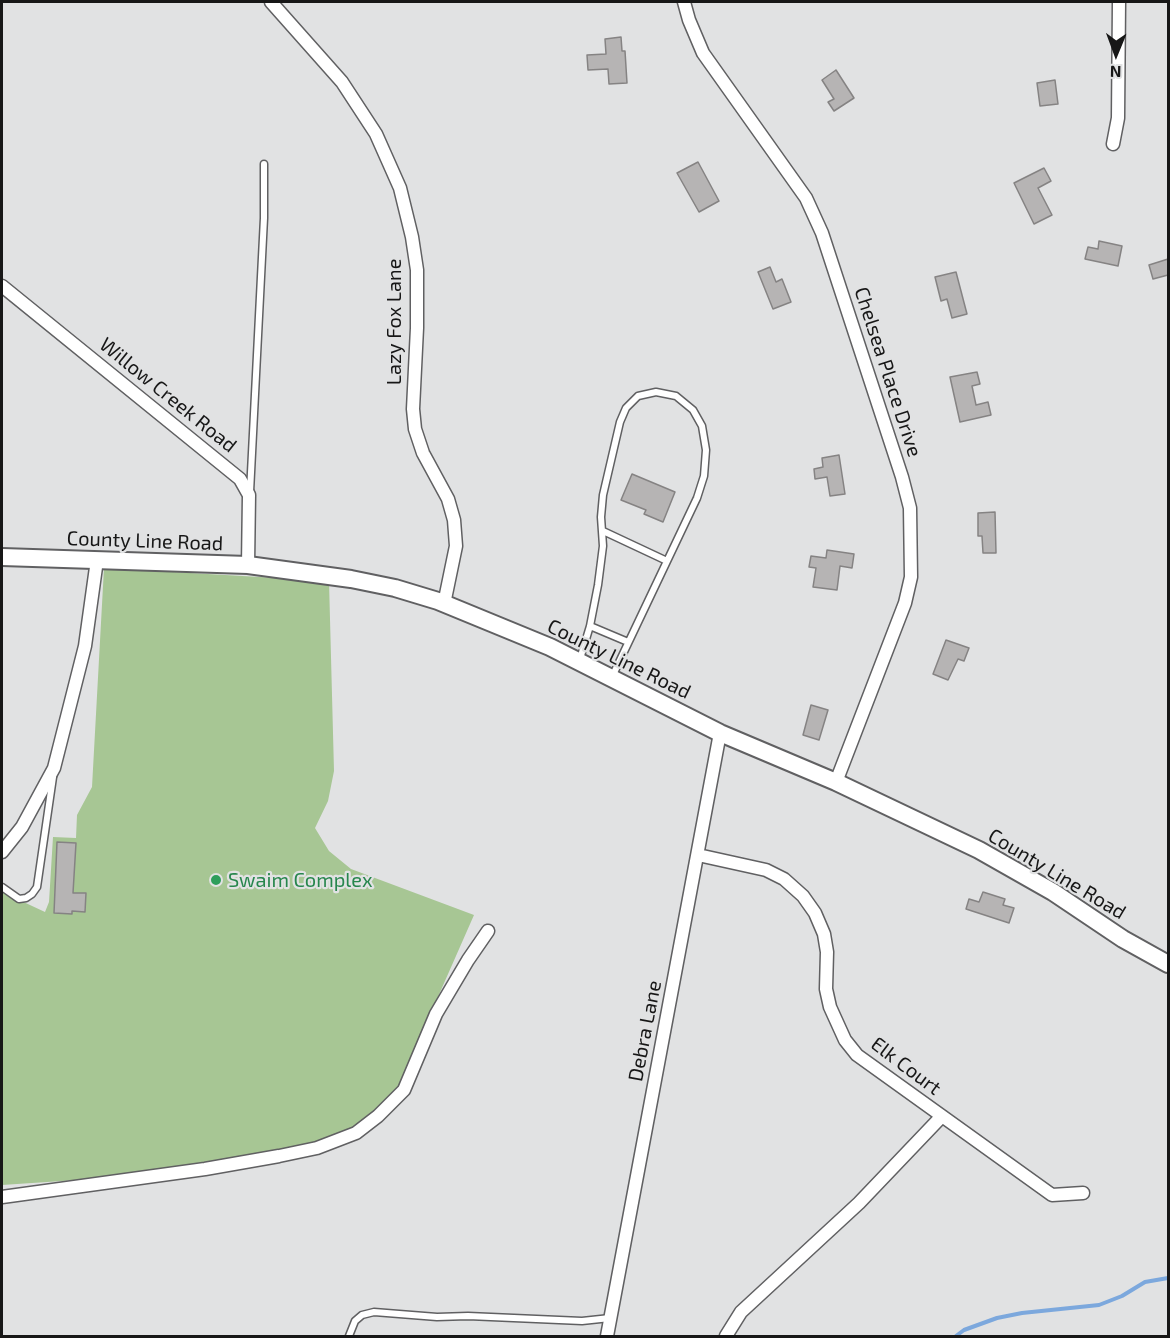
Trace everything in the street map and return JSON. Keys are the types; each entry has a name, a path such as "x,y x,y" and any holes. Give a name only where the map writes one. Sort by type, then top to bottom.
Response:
{"street":[{"name":"Lazy Fox Lane","path":"271,2 342,82 376,134 400,188 412,237 417,270 413,409 415,429 423,453 448,499 454,520 456,546 444,604"},
{"name":"Chelsea Place Drive","path":"684,2 703,53 806,198 822,233 902,477 910,508 911,577 905,603 836,782"},
{"path":"1113,144 1118,118 1119,2"},
{"name":"Willow Creek Road","path":"2,286 240,479 249,495"},
{"path":"248,566 249,495"},
{"name":"County Line Road","path":"2,557 248,566 351,579 395,588 444,604 550,647 720,733 836,782 979,850 1053,892 1123,939 1168,964"},
{"path":"2,852 22,827 54,768 84,646 97,560"},
{"name":"Debra Lane","path":"608,1336 720,733"},
{"name":"Elk Court","path":"698,855 766,870 784,879 803,896 815,913 824,934 827,952 828,998 837,1026 844,1040 856,1055 1052,1195 1083,1193"},
{"path":"2,1197 205,1169 279,1156 317,1148 356,1133 378,1116 404,1090 436,1014 488,931"},
{"path":"726,1336 741,1312 859,1203 942,1116"}],"lane":[{"path":"249,495 252,474 264,164"},
{"path":"579,662 590,626 602,563 601,517 607,472 620,422 626,408 638,396 656,392 676,396 693,410 702,426 706,450 704,476 697,498 612,678"},
{"path":"603,531 667,561"},
{"path":"590,626 628,642"},
{"path":"2,887 19,899 26,898 37,887 54,768"},
{"path":"349,1336 355,1321 362,1315 374,1312 437,1317 468,1316 582,1321 611,1318"}],"green space":[{"name":"Swaim Complex","path":"104,568 329,581 334,771 328,801 315,828 329,851 351,869 474,915 397,1090 365,1124 315,1145 122,1177 2,1185 2,892 45,912 49,902 53,837 76,838 77,815 92,787"}],"building":[{"path":"621,37 622,51 625,51 627,83 609,84 608,69 588,70 587,55 606,54 605,39"},
{"path":"836,70 854,98 834,111 828,102 834,99 822,80"},
{"path":"1055,80 1058,104 1040,106 1037,83"},
{"path":"698,162 719,201 699,212 677,173"},
{"path":"1044,168 1051,181 1038,188 1052,215 1034,224 1014,183"},
{"path":"1099,241 1122,246 1118,266 1085,259 1088,247 1098,249"},
{"path":"1168,259 1168,275 1153,279 1149,265"},
{"path":"770,267 776,282 782,279 791,302 773,309 758,272"},
{"path":"956,272 967,314 952,318 947,299 941,301 935,277"},
{"path":"977,372 980,384 972,386 976,405 988,402 991,415 960,422 950,377"},
{"path":"839,455 845,494 830,496 827,477 815,479 814,469 823,467 822,458"},
{"path":"632,474 675,492 663,522 644,514 646,510 621,500"},
{"path":"995,512 996,553 983,553 982,536 978,536 978,513"},
{"path":"827,550 854,554 852,568 840,566 837,590 813,587 816,568 809,567 811,556 826,558"},
{"path":"946,640 969,648 964,661 958,659 948,680 933,674"},
{"path":"811,705 828,710 819,740 803,735"},
{"path":"57,842 76,843 73,893 86,893 85,912 54,913"},
{"path":"983,892 1005,899 1003,905 1014,908 1009,923 966,909 969,899 979,902"}],"waterway":[{"path":"956,1336 964,1330 997,1318 1099,1305 1122,1296 1145,1282 1168,1278"}],"place":[{"name":"Swaim Complex","path":"216,880"}]}
